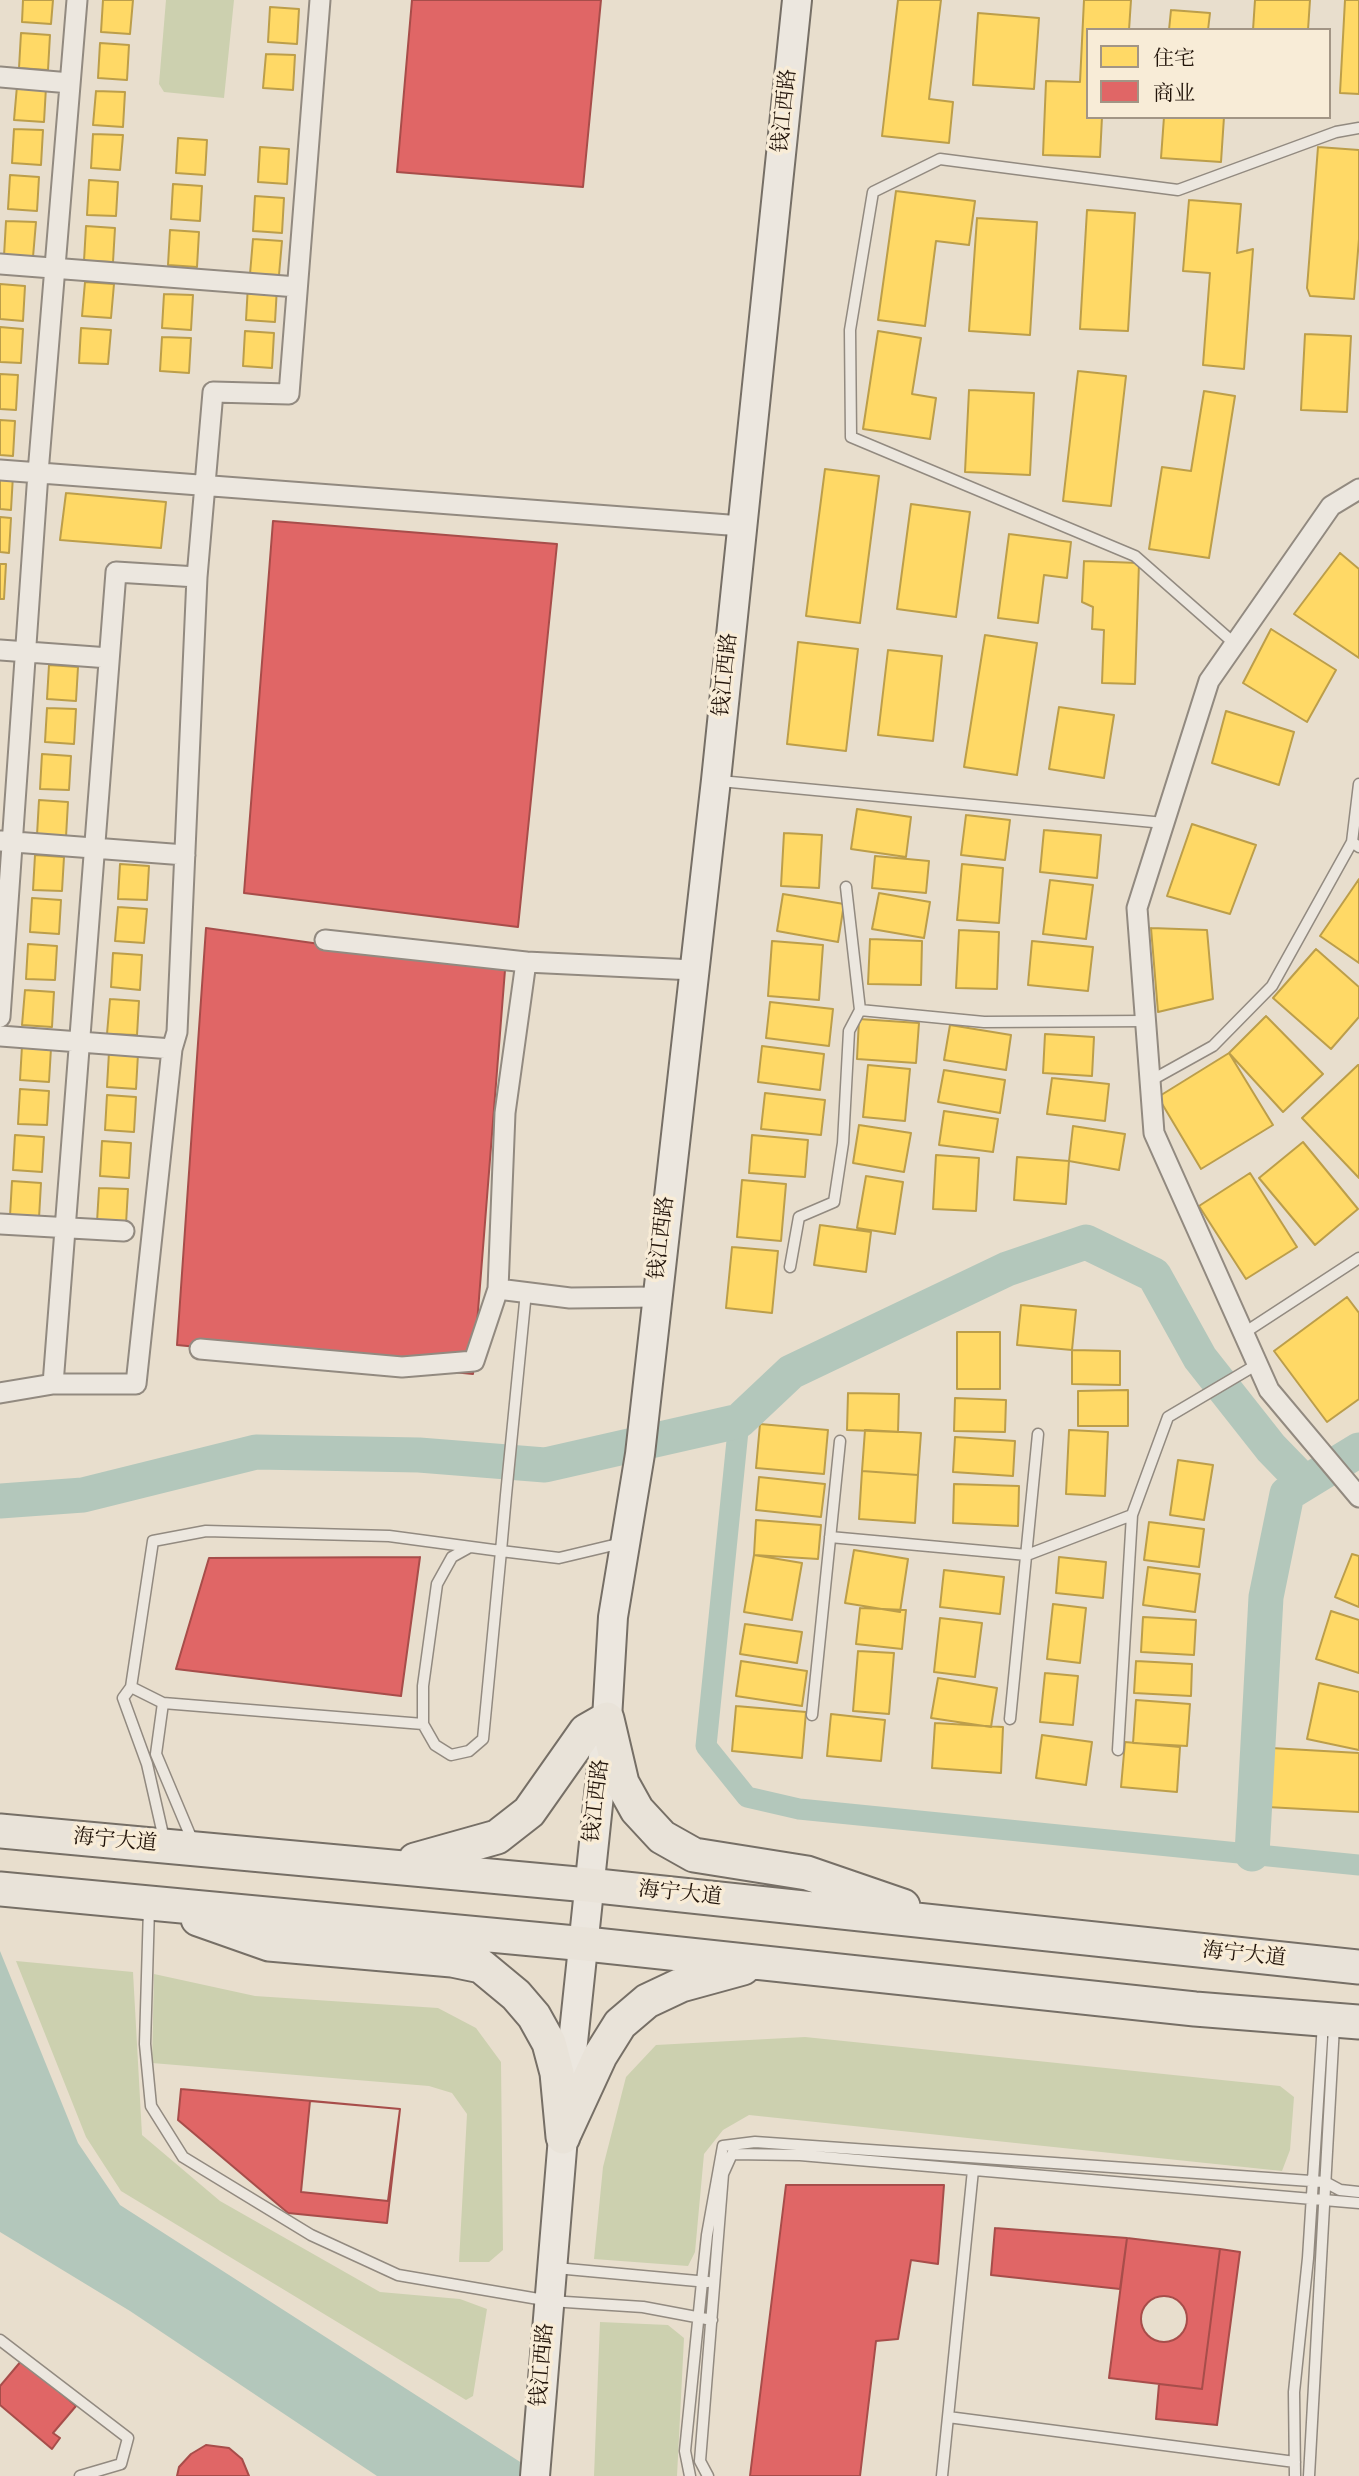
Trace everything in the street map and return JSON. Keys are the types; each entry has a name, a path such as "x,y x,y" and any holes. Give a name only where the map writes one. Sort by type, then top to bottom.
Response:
{"highway":[{"path":"389,1867 497,1837 529,1812 586,1731 607,1719 622,1783 637,1810 662,1837 694,1855 807,1873 959,1926"},
{"name":"海宁大道","path":"9,1832 588,1885 1359,1967"},
{"path":"10,1889 586,1944 1195,2009 1339,2020"},
{"path":"149,1902 269,1944 452,1960 481,1966 516,1995 534,2016 549,2043 557,2073 563,2137"},
{"path":"563,2137 600,2056 620,2024 648,2001 681,1985 763,1963"}],"main road":[{"name":"钱江西路","path":"535,2476 563,2137 586,1944 588,1885 607,1719 613,1616 640,1454 716,780 797,0"}],"street":[{"path":"0,1017 6,841 25,652 77,0"},
{"path":"0,1393 53,1384 136,1384 172,1049 177,1032 197,577 214,393 289,394 320,0"},
{"path":"0,77 70,83"},
{"path":"0,264 297,287"},
{"path":"0,470 742,526"},
{"path":"1359,489 1331,506 1209,681 1137,908 1154,1133 1269,1390 1359,1497"},
{"path":"53,1384 116,572 197,577"},
{"path":"0,650 109,658"},
{"path":"6,841 185,855"},
{"path":"326,940 526,962 694,970"},
{"path":"200,1349 402,1367 474,1362 498,1289 505,1113 526,962"},
{"path":"0,1036 172,1049"},
{"path":"0,1224 124,1231"},
{"path":"498,1289 570,1298 656,1297"}],"lane":[{"path":"1235,643 1135,556 851,437 850,330 873,192 940,159 1178,190 1336,132 1359,128"},
{"path":"716,780 1164,823"},
{"path":"1150,1081 1213,1046 1272,986 1355,845 1359,783"},
{"path":"790,1267 799,1217 834,1202 843,1143 849,1031 860,1010 846,887"},
{"path":"860,1010 984,1022 1146,1021"},
{"path":"1244,1333 1359,1258"},
{"path":"470,1546 452,1557 437,1584 424,1686 423,1724 435,1745 451,1755 469,1751 483,1739 526,1292"},
{"path":"1118,1750 1132,1515 1168,1417 1257,1365"},
{"path":"1010,1719 1038,1434"},
{"path":"812,1715 840,1441"},
{"path":"830,1537 1027,1555 1132,1515"},
{"path":"180,1848 124,1698 131,1687 153,1541 206,1531 389,1536 559,1558 626,1542"},
{"path":"131,1687 163,1703 423,1724"},
{"path":"163,1703 156,1754 180,1848"},
{"path":"149,1902 145,2044 150,2106 183,2157 311,2235 398,2275 550,2301 643,2307 712,2320"},
{"path":"1295,2476 1294,2392 1313,2182 1339,2020"},
{"path":"1309,2476 1325,2182 1339,2020"},
{"path":"690,2476 685,2451 706,2235 723,2146 755,2141 1325,2182 1340,2190 1359,2192"},
{"path":"708,2476 700,2460 723,2174 732,2154 800,2155 1359,2203"},
{"path":"942,2476 973,2170"},
{"path":"552,2267 715,2282"},
{"path":"0,2340 128,2438 121,2464 79,2476"},
{"path":"948,2417 1295,2462"}],"green space":[{"path":"166,0 234,0 224,98 164,92 159,84"},
{"path":"16,1961 133,1972 142,2135 220,2201 380,2292 460,2299 487,2309 473,2396 466,2400 121,2191 86,2137"},
{"path":"154,1974 255,1996 438,2008 476,2028 501,2062 503,2250 489,2262 459,2262 467,2114 452,2093 429,2086 152,2063"},
{"path":"805,2037 1280,2086 1294,2097 1290,2150 1282,2171 749,2115 723,2130 704,2154 695,2252 688,2266 594,2259 603,2167 626,2077 656,2045"},
{"path":"600,2322 668,2325 684,2338 677,2476 594,2476"}],"shaded area":[{"path":"0,1951 78,2143 120,2205 542,2476 377,2476 130,2311 0,2232"}],"building: 住宅":[{"path":"23,0 53,0 51,24 22,22"},
{"path":"103,0 133,0 130,34 101,32"},
{"path":"898,0 941,0 929,99 953,102 949,143 882,136"},
{"path":"1084,0 1131,0 1129,28 1086,28 1086,119 1102,119 1100,157 1043,155 1046,81 1080,82"},
{"path":"1255,0 1310,0 1308,28 1253,28"},
{"path":"1345,0 1359,0 1359,94 1340,93"},
{"path":"270,7 299,9 297,44 268,42"},
{"path":"1171,10 1210,13 1208,28 1169,28"},
{"path":"978,13 1039,18 1034,89 973,85"},
{"path":"21,33 50,35 48,70 19,68"},
{"path":"100,43 129,45 127,80 98,78"},
{"path":"266,54 295,55 293,90 263,88"},
{"path":"17,86 46,87 44,122 14,120"},
{"path":"96,91 125,92 123,127 93,125"},
{"path":"1164,119 1224,119 1221,162 1161,158"},
{"path":"14,129 43,130 41,165 12,163"},
{"path":"93,134 123,135 120,170 91,168"},
{"path":"178,138 207,140 205,175 176,173"},
{"path":"260,147 289,149 287,184 258,182"},
{"path":"1318,147 1359,150 1359,239 1354,299 1310,296 1307,288"},
{"path":"10,175 39,177 37,211 8,209"},
{"path":"89,180 118,182 116,216 87,215"},
{"path":"173,184 202,186 200,221 171,219"},
{"path":"896,191 975,201 969,245 936,241 925,326 878,320"},
{"path":"255,196 284,198 282,233 253,231"},
{"path":"1189,200 1241,204 1237,253 1253,249 1244,369 1203,365 1210,273 1183,271"},
{"path":"1087,210 1135,213 1128,331 1080,329"},
{"path":"977,218 1037,222 1030,335 969,331"},
{"path":"6,221 36,222 33,257 4,256"},
{"path":"86,226 115,228 113,262 84,261"},
{"path":"170,230 199,232 197,267 168,265"},
{"path":"253,239 282,241 279,275 250,274"},
{"path":"85,282 114,284 111,318 82,316"},
{"path":"0,284 25,286 23,321 0,319"},
{"path":"248,285 277,287 275,322 246,320"},
{"path":"164,294 193,295 191,330 162,328"},
{"path":"0,327 23,329 21,363 0,362"},
{"path":"81,328 111,330 108,364 79,363"},
{"path":"245,331 274,333 272,368 243,366"},
{"path":"878,331 921,338 912,394 936,398 930,439 863,429"},
{"path":"1305,334 1351,336 1347,412 1301,410"},
{"path":"162,337 191,338 189,373 160,371"},
{"path":"1078,371 1126,376 1111,506 1063,501"},
{"path":"0,374 18,375 16,410 0,409"},
{"path":"969,390 1034,393 1030,475 965,472"},
{"path":"1204,391 1235,396 1209,558 1149,549 1162,467 1191,471"},
{"path":"0,420 15,421 13,456 0,455"},
{"path":"825,469 879,476 860,623 806,616"},
{"path":"0,474 13,475 11,510 0,509"},
{"path":"66,493 166,502 161,548 60,540"},
{"path":"911,504 970,512 956,617 897,609"},
{"path":"0,517 11,518 9,553 0,552"},
{"path":"1009,534 1071,542 1067,578 1044,575 1038,623 998,618"},
{"path":"1340,553 1359,569 1359,658 1294,614"},
{"path":"1084,561 1139,563 1135,684 1102,683 1104,630 1092,629 1093,607 1082,602"},
{"path":"0,564 6,564 4,599 0,599"},
{"path":"1271,629 1336,670 1307,722 1243,683"},
{"path":"985,635 1037,643 1017,775 964,767"},
{"path":"798,642 858,649 846,751 787,744"},
{"path":"888,650 942,656 933,741 878,735"},
{"path":"49,665 78,667 76,701 47,699"},
{"path":"1059,707 1114,715 1104,778 1049,769"},
{"path":"47,708 76,709 74,744 45,742"},
{"path":"1226,711 1294,732 1279,785 1212,763"},
{"path":"42,754 71,756 69,790 40,789"},
{"path":"39,800 68,802 66,837 37,835"},
{"path":"857,809 911,817 906,857 851,849"},
{"path":"966,815 1010,820 1005,860 961,855"},
{"path":"1192,824 1256,845 1230,914 1167,896"},
{"path":"1044,830 1101,835 1097,878 1040,872"},
{"path":"784,833 822,835 819,888 781,886"},
{"path":"35,855 64,857 62,891 33,890"},
{"path":"875,856 929,861 926,893 872,888"},
{"path":"120,864 149,866 147,900 118,899"},
{"path":"962,864 1003,868 999,923 957,920"},
{"path":"1359,879 1359,963 1320,936"},
{"path":"1050,880 1093,885 1086,939 1043,934"},
{"path":"879,893 930,902 924,938 872,929"},
{"path":"783,894 844,904 838,942 777,931"},
{"path":"32,898 61,900 59,934 30,932"},
{"path":"118,907 147,909 144,943 115,941"},
{"path":"1151,928 1207,930 1213,999 1158,1012"},
{"path":"959,930 999,932 997,989 956,988"},
{"path":"870,939 922,941 921,985 868,984"},
{"path":"772,941 823,945 819,1000 768,996"},
{"path":"1032,941 1093,947 1088,991 1028,985"},
{"path":"28,944 57,946 55,980 26,979"},
{"path":"1316,949 1359,987 1359,1017 1331,1049 1273,998"},
{"path":"113,953 142,955 140,990 111,987"},
{"path":"25,990 54,992 52,1027 22,1025"},
{"path":"110,999 139,1001 137,1035 107,1034"},
{"path":"770,1002 833,1009 829,1046 766,1038"},
{"path":"1266,1016 1323,1074 1283,1112 1229,1053"},
{"path":"859,1019 919,1023 916,1063 857,1059"},
{"path":"950,1025 1011,1035 1006,1070 944,1060"},
{"path":"1045,1034 1094,1037 1092,1076 1043,1073"},
{"path":"22,1046 51,1048 49,1082 20,1080"},
{"path":"762,1046 824,1054 820,1090 758,1082"},
{"path":"109,1052 138,1054 136,1089 107,1087"},
{"path":"1229,1053 1273,1125 1201,1169 1158,1097"},
{"path":"868,1065 910,1069 905,1121 863,1117"},
{"path":"1359,1065 1359,1178 1302,1118"},
{"path":"944,1070 1005,1080 1000,1113 938,1102"},
{"path":"1052,1078 1109,1084 1105,1121 1047,1114"},
{"path":"20,1089 49,1091 47,1125 18,1124"},
{"path":"765,1093 825,1100 821,1135 761,1129"},
{"path":"107,1095 136,1097 134,1132 105,1130"},
{"path":"944,1111 998,1119 993,1152 939,1145"},
{"path":"859,1125 911,1133 904,1172 853,1163"},
{"path":"1073,1126 1125,1134 1119,1170 1069,1161"},
{"path":"15,1135 44,1137 42,1172 13,1170"},
{"path":"752,1135 808,1140 805,1177 749,1173"},
{"path":"102,1141 131,1143 129,1178 100,1176"},
{"path":"1303,1142 1358,1209 1315,1245 1259,1178"},
{"path":"936,1155 979,1158 976,1211 933,1209"},
{"path":"1017,1157 1069,1161 1066,1204 1014,1200"},
{"path":"1250,1173 1297,1247 1246,1279 1199,1206"},
{"path":"866,1176 903,1182 895,1234 857,1228"},
{"path":"742,1180 786,1184 781,1241 737,1237"},
{"path":"12,1181 41,1183 39,1218 10,1216"},
{"path":"99,1188 128,1189 126,1224 97,1222"},
{"path":"820,1225 871,1232 866,1272 814,1265"},
{"path":"732,1247 778,1251 772,1313 726,1308"},
{"path":"1347,1297 1359,1313 1359,1399 1327,1422 1274,1351"},
{"path":"1021,1305 1076,1310 1072,1350 1017,1345"},
{"path":"957,1332 1000,1332 1000,1389 957,1389"},
{"path":"1072,1350 1120,1351 1120,1385 1072,1384"},
{"path":"1128,1390 1128,1426 1078,1426 1078,1391"},
{"path":"848,1393 899,1394 898,1432 847,1430"},
{"path":"955,1398 1006,1400 1005,1432 954,1431"},
{"path":"760,1424 828,1430 824,1474 756,1468"},
{"path":"865,1430 921,1433 918,1475 862,1471"},
{"path":"1069,1430 1108,1432 1105,1496 1066,1494"},
{"path":"955,1437 1015,1441 1013,1476 953,1472"},
{"path":"1178,1460 1213,1465 1204,1520 1170,1515"},
{"path":"862,1471 918,1475 915,1523 859,1519"},
{"path":"759,1477 825,1484 821,1517 756,1510"},
{"path":"954,1484 1019,1486 1018,1526 953,1523"},
{"path":"756,1520 821,1525 818,1559 754,1555"},
{"path":"1149,1522 1204,1529 1199,1567 1144,1560"},
{"path":"854,1550 908,1559 900,1612 845,1603"},
{"path":"1352,1554 1359,1556 1359,1607 1335,1597"},
{"path":"754,1555 802,1563 792,1620 744,1612"},
{"path":"1059,1557 1106,1562 1103,1598 1056,1593"},
{"path":"1148,1567 1200,1574 1195,1612 1143,1605"},
{"path":"944,1570 1004,1577 1000,1614 940,1607"},
{"path":"1053,1604 1086,1608 1080,1663 1047,1659"},
{"path":"860,1608 906,1610 902,1649 856,1644"},
{"path":"1331,1611 1359,1620 1359,1673 1316,1659"},
{"path":"1143,1617 1196,1620 1194,1655 1141,1652"},
{"path":"940,1618 982,1623 975,1677 934,1672"},
{"path":"745,1624 802,1632 797,1663 740,1654"},
{"path":"858,1651 894,1653 889,1714 853,1711"},
{"path":"741,1661 807,1671 802,1706 736,1696"},
{"path":"1136,1661 1192,1664 1191,1696 1134,1693"},
{"path":"1045,1673 1078,1676 1073,1725 1040,1722"},
{"path":"938,1678 997,1688 991,1727 931,1718"},
{"path":"1319,1683 1359,1692 1359,1750 1307,1739"},
{"path":"1136,1700 1190,1704 1187,1746 1133,1743"},
{"path":"736,1706 806,1712 802,1758 732,1751"},
{"path":"831,1714 885,1720 881,1761 827,1756"},
{"path":"935,1723 1003,1727 1001,1773 932,1768"},
{"path":"1042,1735 1092,1742 1086,1785 1036,1778"},
{"path":"1125,1742 1180,1747 1177,1792 1121,1787"},
{"path":"1271,1748 1359,1753 1359,1812 1267,1807"}],"building: 商业":[{"path":"412,0 601,0 583,187 397,172"},
{"path":"273,521 557,544 518,927 244,893"},
{"path":"206,928 505,970 473,1374 177,1345"},
{"path":"420,1557 401,1696 176,1669 209,1558"},
{"path":"181,2089 400,2109 387,2223 288,2213 178,2120"},
{"path":"310,2101 400,2109 388,2201 301,2192"},
{"path":"786,2185 944,2185 938,2264 911,2260 898,2339 876,2341 860,2476 750,2476"},
{"path":"995,2228 1127,2238 1120,2289 991,2275"},
{"path":"1127,2238 1220,2249 1202,2389 1109,2378"},
{"path":"1220,2249 1240,2252 1217,2425 1156,2419 1159,2384 1202,2389"},
{"path":"1164,2296 1173,2297 1180,2303 1186,2310 1186,2328 1180,2335 1173,2341 1164,2342 1155,2341 1148,2335 1142,2328 1141,2319 1142,2310 1148,2303 1155,2297"},
{"path":"22,2360 76,2406 53,2433 60,2438 52,2449 0,2405 0,2386"},
{"path":"206,2445 229,2448 242,2459 249,2476 177,2476 179,2467 191,2454"}],"waterway":[{"path":"0,1501 83,1495 256,1452 419,1455 545,1465 739,1421 791,1372 1007,1269 1086,1242 1154,1275 1200,1358 1271,1448 1305,1483"},
{"path":"739,1421 706,1746 747,1797 799,1809 1359,1865"},
{"path":"1252,1854 1266,1597 1287,1494 1359,1450"}]}
